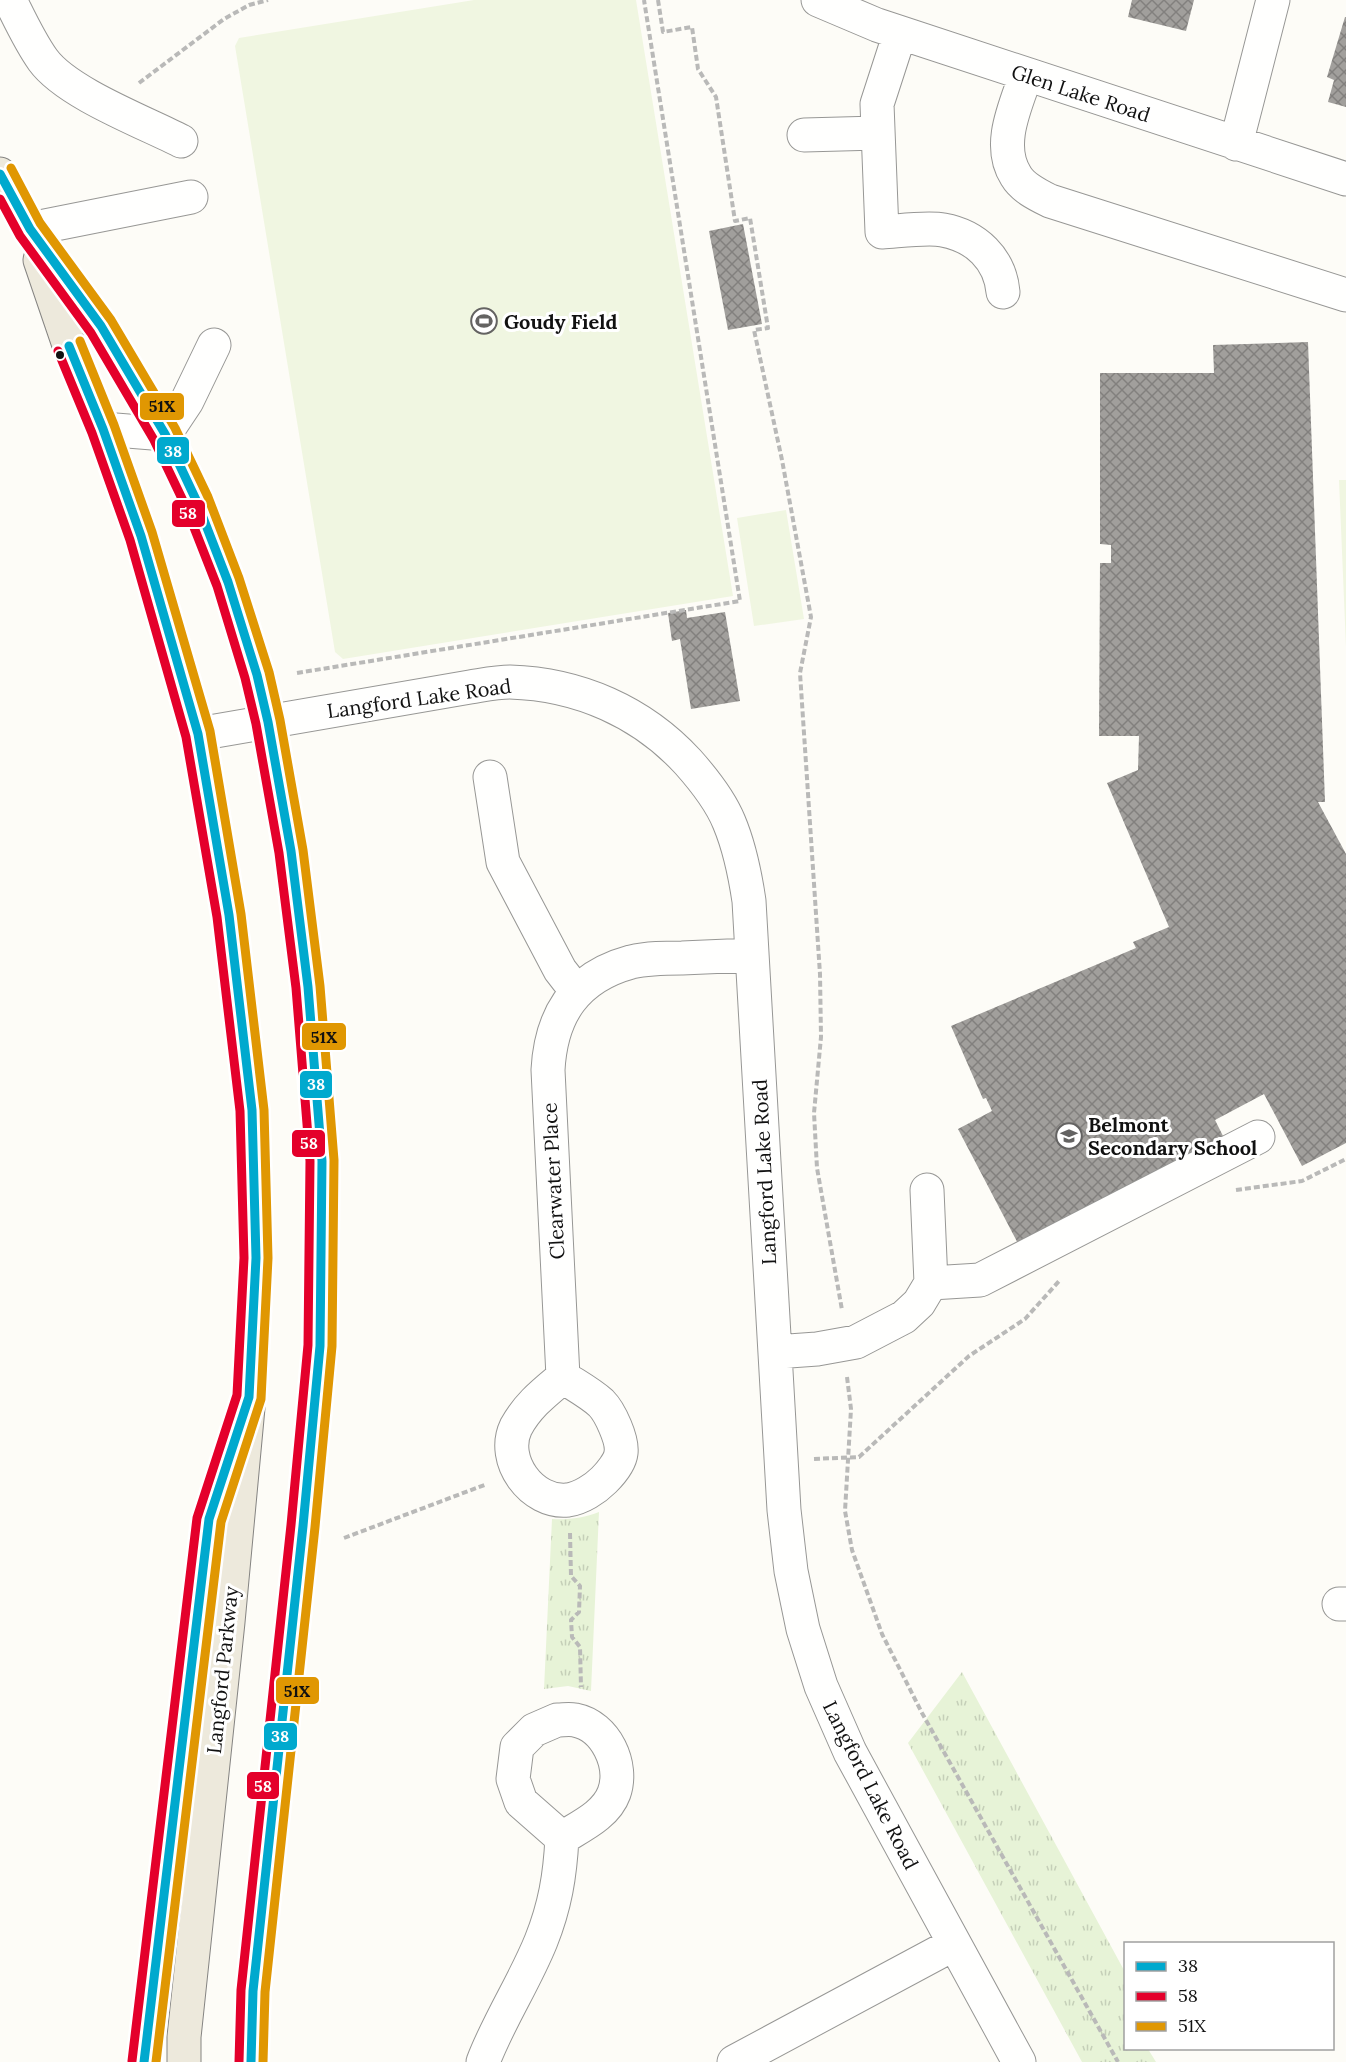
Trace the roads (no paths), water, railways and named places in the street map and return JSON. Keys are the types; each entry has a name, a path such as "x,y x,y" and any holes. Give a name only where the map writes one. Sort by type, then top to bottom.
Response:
{"main road":[{"name":"Langford Parkway","path":"0,174 30,229 101,327 165,434 197,502 228,582 257,675 268,722 291,851 308,987 322,1161 320,1346 253,1991 251,2062"},
{"name":"Langford Parkway","path":"30,229 68,342 103,429 141,536 198,734 229,915 252,1110 256,1258 249,1397 228,1622 184,2037 184,2062"}],"street":[{"path":"10,0 44,61 70,84 181,141"},
{"name":"Glen Lake Road","path":"818,0 900,33 1346,179"},
{"path":"1236,144 1273,0"},
{"path":"900,33 877,104 882,232 942,230 969,239 987,251 997,267 1003,292"},
{"path":"1026,75 1009,130 1008,154 1016,176 1032,192 1050,201 1346,295"},
{"path":"804,135 878,133"},
{"path":"30,229 191,197"},
{"path":"103,429 165,434 188,401 214,345"},
{"name":"Langford Lake Road","path":"198,734 470,687 509,682 545,685 578,692 612,705 644,723 676,749 705,782 728,821 742,861 749,902 784,1510 790,1571 803,1629 821,1686 850,1752 1019,2062"},
{"path":"490,777 503,862 560,970 576,992"},
{"name":"Clearwater Place","path":"563,1377 548,1070 549,1049 554,1029 562,1012 576,992 614,968 649,959 751,955"},
{"path":"931,1283 980,1280 1258,1137"},
{"path":"774,1352 817,1349 856,1342 904,1317 919,1303 931,1283 927,1190"},
{"path":"144,2062 208,1519 249,1397"},
{"path":"483,2062 541,1942 552,1911 560,1876 562,1838"},
{"path":"734,2062 954,1944"}],"place":[{"name":"Goudy Field","path":"484,321"},
{"name":"Belmont Secondary School","path":"1069,1136"}]}
